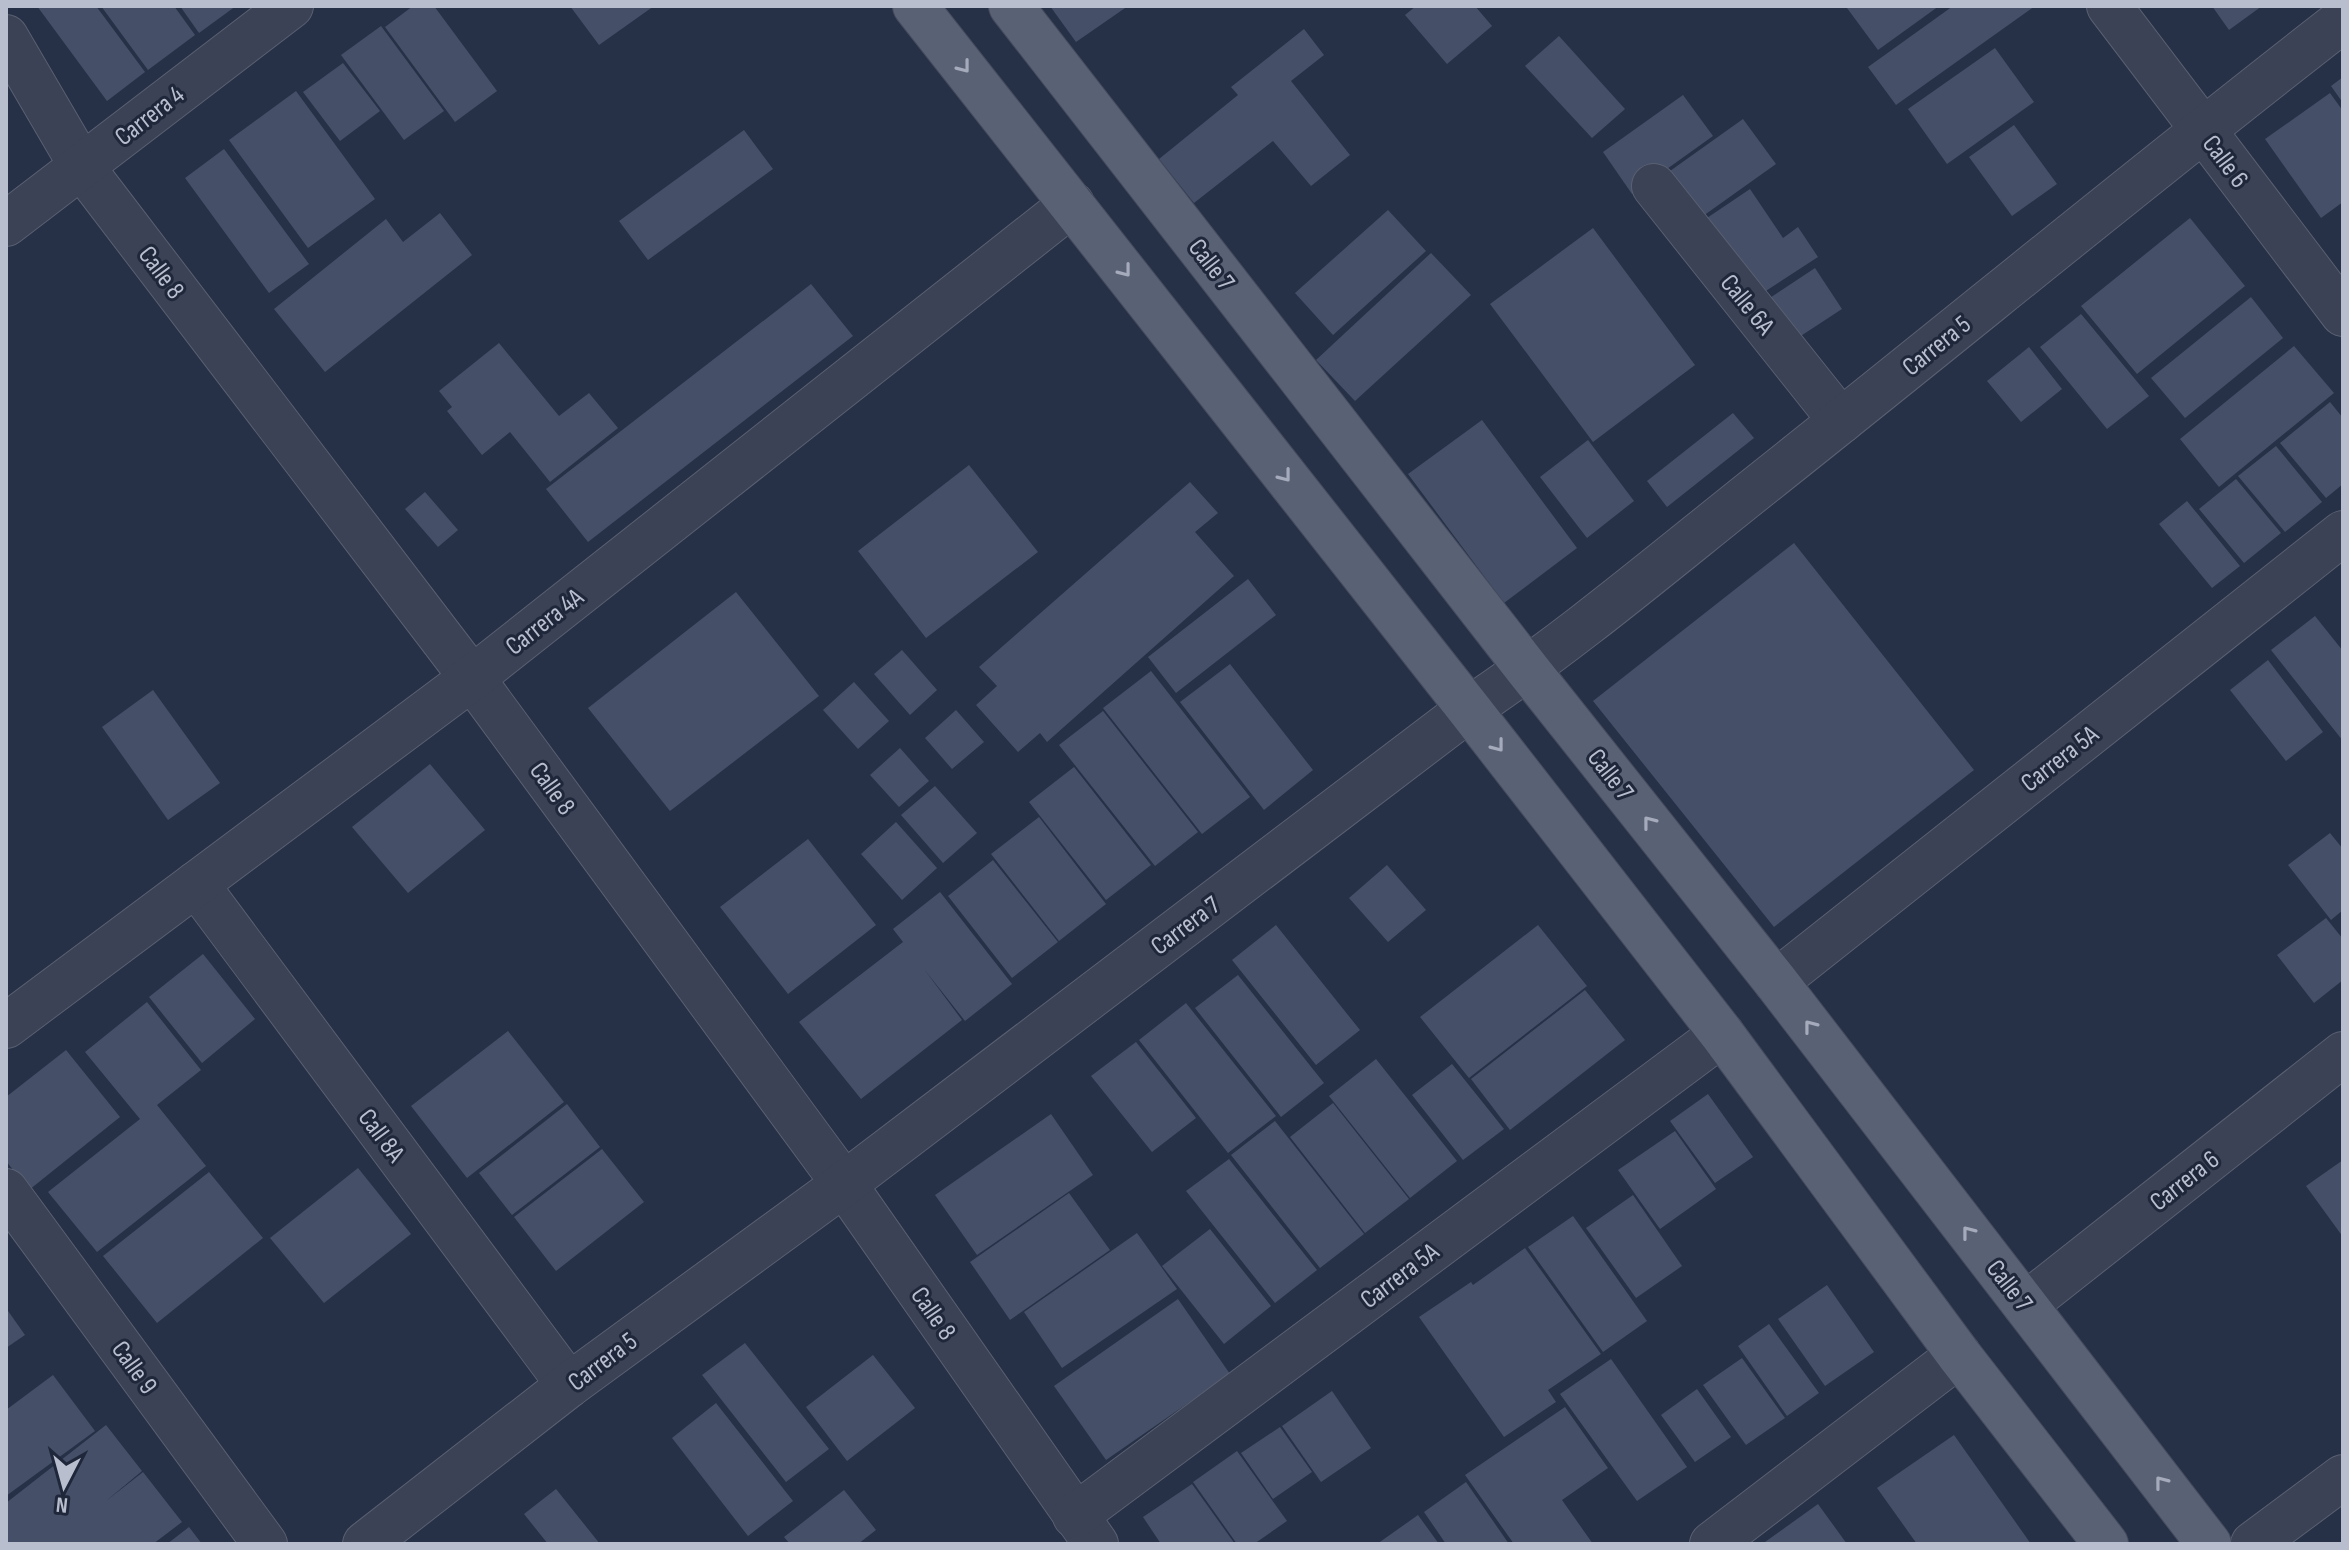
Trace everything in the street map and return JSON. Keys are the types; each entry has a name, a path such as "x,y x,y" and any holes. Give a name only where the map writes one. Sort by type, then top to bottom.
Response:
{"main road":[{"path":"915,6 1722,1034 1959,1355 2106,1544"},
{"name":"Calle 7","path":"1011,6 1528,670 1776,982 2209,1544"}],"street":[{"name":"Carrera 4","path":"6,224 291,6"},
{"name":"Calle 6","path":"2109,6 2343,314"},
{"name":"Carrera 5","path":"1528,670 2202,129 2343,20"},
{"name":"Calle 8","path":"6,37 82,167 472,678 844,1184 1086,1530"},
{"name":"Calle 6A","path":"1654,186 1841,421"},
{"name":"Carrera 4A","path":"6,1026 472,678 1072,204"},
{"name":"Carrera 5A","path":"1776,982 2343,533"},
{"name":"Carrera 7","path":"844,1184 1469,709 1528,670"},
{"name":"Call 8A","path":"196,884 569,1385"},
{"name":"Carrera 5A","path":"1086,1530 1722,1034"},
{"name":"Carrera 6","path":"2025,1305 2343,1054"},
{"name":"Carrera 5","path":"365,1544 569,1385 844,1184"},
{"name":"Calle 9","path":"6,1191 265,1544"},
{"path":"1712,1544 1959,1355"},
{"path":"2253,1544 2343,1477"}],"building":[{"path":"37,6 96,6 145,72 107,101"},
{"path":"101,6 174,6 195,35 148,70"},
{"path":"180,6 236,6 199,33"},
{"path":"413,6 434,6 497,91 455,122 385,27"},
{"path":"570,6 654,6 599,45"},
{"path":"1050,6 1128,6 1076,42"},
{"path":"1416,6 1475,6 1492,26 1447,64 1405,15"},
{"path":"1939,6 1878,50 1847,8"},
{"path":"1953,6 2035,6 1896,105 1868,67"},
{"path":"2212,6 2262,6 2229,30"},
{"path":"381,26 444,111 404,140 341,55"},
{"path":"1304,29 1324,55 1291,81 1350,155 1311,186 1273,141 1194,203 1159,159 1238,95 1231,87"},
{"path":"1559,36 1625,109 1592,138 1525,66"},
{"path":"1995,48 2034,102 1947,164 1908,109"},
{"path":"343,63 380,111 340,141 303,92"},
{"path":"2343,77 2343,103 2331,86"},
{"path":"296,91 375,199 308,248 229,140"},
{"path":"2330,93 2343,111 2343,202 2321,218 2265,139"},
{"path":"1683,95 1713,136 1632,194 1603,152"},
{"path":"1743,119 1776,164 1696,221 1663,176"},
{"path":"2014,125 2057,184 2012,216 1969,157"},
{"path":"744,130 773,169 648,260 619,221"},
{"path":"224,149 309,264 269,293 185,178"},
{"path":"1750,189 1783,238 1798,227 1818,257 1749,302 1698,224"},
{"path":"1388,210 1426,251 1333,335 1295,293"},
{"path":"440,213 472,255 325,372 274,309 386,219 403,242"},
{"path":"2190,218 2245,286 2137,374 2081,306"},
{"path":"1593,228 1695,365 1593,442 1490,304"},
{"path":"1431,253 1471,295 1355,401 1316,360"},
{"path":"1815,268 1842,309 1787,345 1759,305"},
{"path":"811,284 853,336 588,542 546,489"},
{"path":"2251,297 2283,338 2185,418 2151,378"},
{"path":"2081,314 2149,396 2107,429 2040,347"},
{"path":"499,343 559,416 589,393 618,428 550,482 510,432 482,455 447,411 452,407 439,391"},
{"path":"2294,346 2334,393 2219,487 2180,439"},
{"path":"2029,347 2062,389 2021,422 1987,381"},
{"path":"2330,402 2343,418 2343,484 2326,498 2280,443"},
{"path":"1733,413 1754,438 1667,507 1647,481"},
{"path":"1482,420 1577,548 1504,603 1408,474"},
{"path":"1588,440 1634,501 1587,538 1540,477"},
{"path":"2276,446 2322,502 2285,532 2238,476"},
{"path":"969,465 1038,552 926,638 858,551"},
{"path":"2236,479 2281,533 2244,563 2199,509"},
{"path":"1190,482 1218,513 1195,532 1234,576 1047,742 1040,733 1018,752 976,705 997,686 979,667"},
{"path":"425,492 458,530 438,547 405,509"},
{"path":"2187,501 2240,566 2212,588 2159,524"},
{"path":"1794,543 1974,770 1774,927 1593,701"},
{"path":"1248,579 1276,615 1176,693 1148,657"},
{"path":"736,592 819,696 670,811 588,708"},
{"path":"2315,616 2343,651 2343,741 2271,650"},
{"path":"902,650 937,690 910,715 874,674"},
{"path":"2268,660 2323,732 2286,761 2230,690"},
{"path":"1230,664 1313,770 1264,810 1180,702"},
{"path":"1151,671 1250,797 1202,834 1103,708"},
{"path":"854,682 889,721 858,749 823,710"},
{"path":"153,690 220,783 168,820 102,727"},
{"path":"956,710 984,742 952,769 925,738"},
{"path":"1103,711 1198,832 1155,866 1059,745"},
{"path":"900,748 929,781 899,807 870,775"},
{"path":"430,764 485,830 408,893 352,827"},
{"path":"1074,767 1151,865 1106,900 1029,802"},
{"path":"935,786 977,833 943,863 901,815"},
{"path":"1039,817 1106,904 1059,941 991,854"},
{"path":"896,822 937,868 902,900 861,854"},
{"path":"2330,833 2343,849 2343,910 2331,920 2288,865"},
{"path":"808,839 876,925 788,994 720,907"},
{"path":"993,860 1058,942 1012,978 948,896"},
{"path":"1387,865 1426,910 1388,942 1349,898"},
{"path":"940,892 1012,984 965,1021 924,969 962,1020 861,1099 799,1022 903,942 893,929"},
{"path":"2326,918 2343,939 2343,980 2314,1003 2277,955"},
{"path":"1276,925 1360,1030 1316,1065 1232,960"},
{"path":"1538,925 1587,986 1469,1078 1420,1017"},
{"path":"203,954 255,1019 202,1063 149,997"},
{"path":"1238,975 1324,1083 1281,1117 1195,1008"},
{"path":"1585,990 1625,1040 1510,1130 1471,1079"},
{"path":"147,1002 201,1070 157,1105 206,1166 97,1252 48,1192 140,1119 85,1052"},
{"path":"1186,1003 1276,1116 1228,1153 1139,1040"},
{"path":"508,1031 564,1102 467,1178 411,1106"},
{"path":"1136,1042 1196,1118 1152,1152 1091,1076"},
{"path":"66,1050 120,1117 29,1190 6,1161 6,1097"},
{"path":"1376,1059 1457,1161 1410,1198 1329,1096"},
{"path":"1452,1064 1504,1129 1463,1160 1412,1095"},
{"path":"1708,1094 1753,1157 1715,1183 1670,1121"},
{"path":"1333,1103 1409,1199 1365,1233 1290,1137"},
{"path":"567,1104 600,1147 512,1215 479,1173"},
{"path":"1051,1114 1093,1175 977,1255 935,1195"},
{"path":"1275,1121 1364,1234 1320,1268 1231,1155"},
{"path":"1675,1131 1716,1189 1660,1229 1618,1170"},
{"path":"602,1149 644,1202 556,1271 514,1217"},
{"path":"1229,1159 1317,1270 1275,1303 1186,1191"},
{"path":"2343,1160 2343,1237 2306,1186"},
{"path":"358,1168 411,1234 324,1303 270,1238"},
{"path":"209,1172 263,1238 157,1323 103,1256"},
{"path":"1069,1193 1110,1250 1010,1320 970,1262"},
{"path":"1633,1195 1682,1266 1636,1298 1586,1228"},
{"path":"1573,1216 1647,1321 1603,1352 1528,1247"},
{"path":"1210,1229 1271,1306 1224,1344 1162,1266"},
{"path":"1137,1233 1177,1289 1062,1368 1024,1312"},
{"path":"1525,1248 1601,1354 1548,1390 1556,1402 1504,1437 1419,1317 1471,1282 1473,1285"},
{"path":"1827,1285 1874,1352 1825,1386 1778,1319"},
{"path":"1178,1299 1230,1374 1106,1460 1054,1386"},
{"path":"6,1308 25,1335 6,1348"},
{"path":"1769,1324 1819,1393 1787,1416 1738,1346"},
{"path":"745,1343 829,1449 786,1482 702,1375"},
{"path":"873,1355 915,1408 847,1461 806,1407"},
{"path":"1742,1358 1785,1418 1746,1445 1703,1385"},
{"path":"1611,1359 1687,1467 1637,1501 1560,1394"},
{"path":"53,1375 95,1431 6,1496 6,1410"},
{"path":"1697,1389 1731,1437 1695,1462 1661,1415"},
{"path":"1332,1391 1371,1448 1321,1482 1282,1426"},
{"path":"716,1403 793,1501 748,1536 672,1438"},
{"path":"1565,1407 1608,1468 1562,1500 1593,1544 1514,1544 1465,1475"},
{"path":"106,1425 142,1471 106,1501 143,1472 182,1522 153,1544 6,1544 6,1503"},
{"path":"1280,1427 1312,1472 1273,1499 1241,1453"},
{"path":"1954,1435 2031,1544 1917,1544 1877,1488"},
{"path":"1237,1451 1287,1521 1254,1544 1237,1544 1193,1482"},
{"path":"1466,1482 1509,1544 1446,1544 1424,1512"},
{"path":"1192,1484 1235,1544 1161,1544 1143,1517"},
{"path":"556,1489 600,1544 548,1544 524,1514"},
{"path":"844,1490 876,1530 858,1544 790,1544 784,1537"},
{"path":"1818,1504 1847,1544 1765,1542"},
{"path":"1418,1515 1439,1544 1377,1544"},
{"path":"189,1527 202,1544 167,1544"}]}
